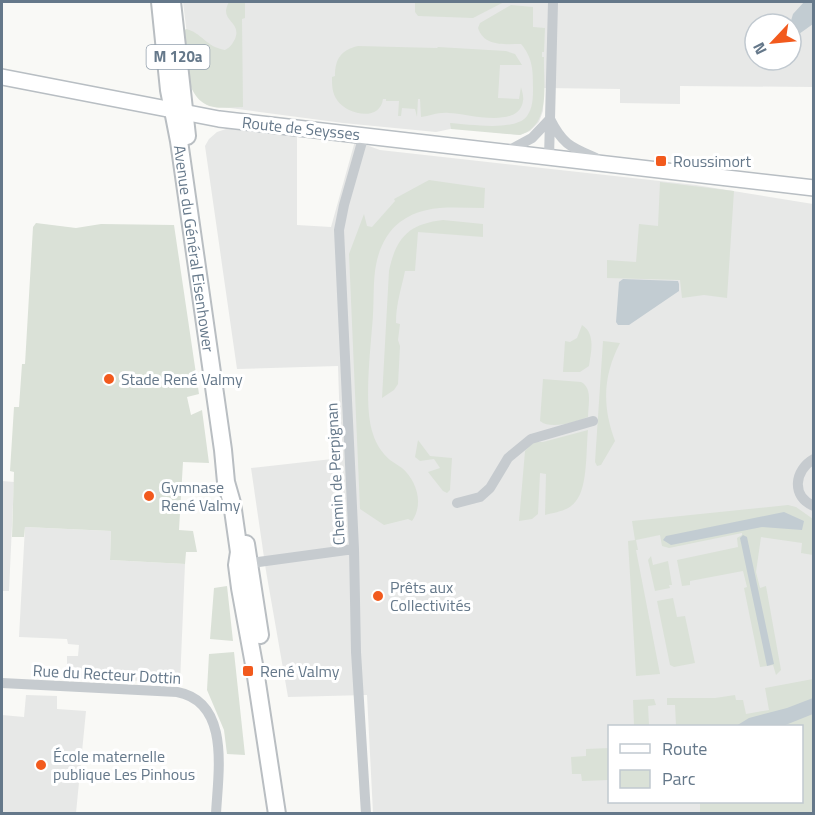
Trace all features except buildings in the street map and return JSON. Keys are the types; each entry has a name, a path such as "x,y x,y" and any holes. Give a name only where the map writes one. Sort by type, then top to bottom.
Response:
{"main road":[{"name":"Avenue du Général Eisenhower","path":"160,2 179,112 226,482 232,503 286,813"},
{"name":"Avenue du Général Eisenhower","path":"172,2 179,112"},
{"name":"Route de Seysses","path":"2,77 219,119 813,188"},
{"name":"Avenue du Général Eisenhower","path":"243,564 240,591 255,670 277,813"}],"street":[{"path":"549,158 553,2"},
{"path":"506,152 532,138 550,119"},
{"name":"Route de Seysses","path":"550,119 561,138 571,147 603,164"},
{"name":"Chemin de Perpignan","path":"364,135 339,230 354,549 356,652 366,813"},
{"path":"458,503 480,497 490,488 508,458 531,439 593,421"},
{"path":"813,459 801,470 797,483 803,500 813,506"},
{"path":"243,564 354,549"},
{"name":"Rue du Recteur Dottin","path":"2,683 177,692 197,698 208,710 215,724 218,739 216,813"}],"shaded area":[{"path":"183,2 813,2 813,87 680,86 680,104 620,103 620,89 544,88 543,111 539,122 530,131 520,135 455,128 436,132 343,123 207,105 194,91"},
{"path":"804,2 813,2 813,24 803,31 803,12 795,12"},
{"path":"229,128 297,133 297,225 331,227 355,141 380,150 696,185 813,204 813,728 803,733 803,725 608,725 608,803 706,803 703,813 373,813 367,695 288,697 251,468 341,458 338,366 237,369 205,146 217,132"},
{"path":"623,279 678,281 679,291 629,325 618,325 616,322 619,282"},
{"path":"2,481 14,482 9,591 2,591"},
{"path":"784,512 804,521 802,530 762,527 671,545 663,540 666,536"},
{"path":"25,527 111,531 110,560 185,564 180,683 67,677 67,656 78,656 79,645 68,644 67,639 19,637"},
{"path":"743,535 747,537 774,664 767,666 740,538"},
{"name":"École maternelle publique Les Pinhous","path":"26,695 57,696 57,709 86,711 76,813 2,813 2,715 24,717"},
{"path":"813,698 813,714 786,725 738,725 749,718"}],"green space":[{"path":"229,2 245,2 245,18 242,19 243,107 219,108 206,105 195,95 191,87 183,32 186,29 196,33 213,46 227,49 236,34 235,26 227,15"},
{"path":"415,2 504,2 473,18 418,16 415,12"},
{"path":"511,5 533,7 533,27 545,28 544,52 542,52 544,102 537,122 530,130 520,135 451,129 450,123 491,126 513,124 521,121 529,113 533,99 533,76 532,65 525,49 521,44 502,44 485,39 478,28 480,23"},
{"path":"358,46 438,47 506,51 515,54 522,65 500,65 498,98 519,99 521,87 523,101 519,110 502,118 445,113 421,117 420,99 418,99 417,117 415,109 402,108 401,116 398,116 399,101 386,101 386,99 383,99 376,111 363,114 355,112 337,100 333,92 332,77 335,76 340,56 347,50"},
{"path":"429,180 485,188 484,208 430,209 410,216 391,231 379,253 374,277 368,376 370,422 374,438 384,454 412,479 418,500 416,514 412,521 408,519 384,525 360,509 349,254 364,214 367,226 372,227 395,201 394,199"},
{"path":"660,182 734,191 727,298 704,295 682,298 680,280 607,278 607,260 636,262 639,224 658,226"},
{"path":"443,220 483,224 483,237 418,232 415,271 405,271 397,310 396,323 400,324 398,384 394,390 382,398 389,271 395,250 412,229"},
{"name":"Stade René Valmy","path":"36,223 76,228 101,224 174,225 199,394 187,397 191,415 202,410 209,463 183,462 179,530 193,531 197,552 186,552 185,564 110,560 111,531 25,527 24,537 12,537 14,472 10,471 14,407 19,407 22,364 25,364 33,227"},
{"path":"582,325 591,338 589,366 580,372 563,372 565,341 570,342 577,338"},
{"path":"603,341 620,343 610,367 606,391 608,416 615,441 601,465 597,466 595,462"},
{"path":"543,379 581,382 585,385 589,397 588,417 557,425 540,421"},
{"path":"588,430 585,477 576,501 566,509 545,515 546,474 540,473 538,514 532,519 519,521 525,451 533,442 543,442"},
{"path":"418,440 430,456 452,458 450,490 447,493 428,472 440,468 434,459 420,461 415,457"},
{"path":"788,505 796,507 813,519 813,555 801,553 802,543 761,537 756,572 760,588 766,586 781,670 776,675 773,665 760,667 744,588 747,587 743,571 690,581 690,585 682,586 677,560 738,547 737,538 742,533 669,548 662,546 660,535 636,540 638,550 636,550 660,674 636,676 628,541 635,540 632,521"},
{"path":"651,556 653,565 668,561 672,585 669,585 670,588 655,591 648,560"},
{"path":"227,586 233,641 210,639 214,588"},
{"path":"673,598 677,617 685,616 695,663 674,667 670,665 657,601"},
{"path":"234,652 245,755 227,754 224,730 207,690 209,654"},
{"path":"813,679 813,813 700,813 700,803 803,803 803,725 676,725 675,705 667,705 667,698 715,698 735,695 736,700 743,700 746,714 769,710 765,688"},
{"path":"654,699 656,705 648,706 649,725 634,725 633,700"},
{"path":"608,748 608,780 582,781 581,774 572,774 571,757 586,756 586,749"}],"place":[{"name":"Roussimort","path":"661,161"},
{"name":"Stade René Valmy","path":"109,379"},
{"name":"Gymnase René Valmy","path":"149,496"},
{"name":"Prêts aux Collectivités","path":"378,596"},
{"name":"René Valmy","path":"248,671"},
{"name":"École maternelle publique Les Pinhous","path":"41,765"}]}
